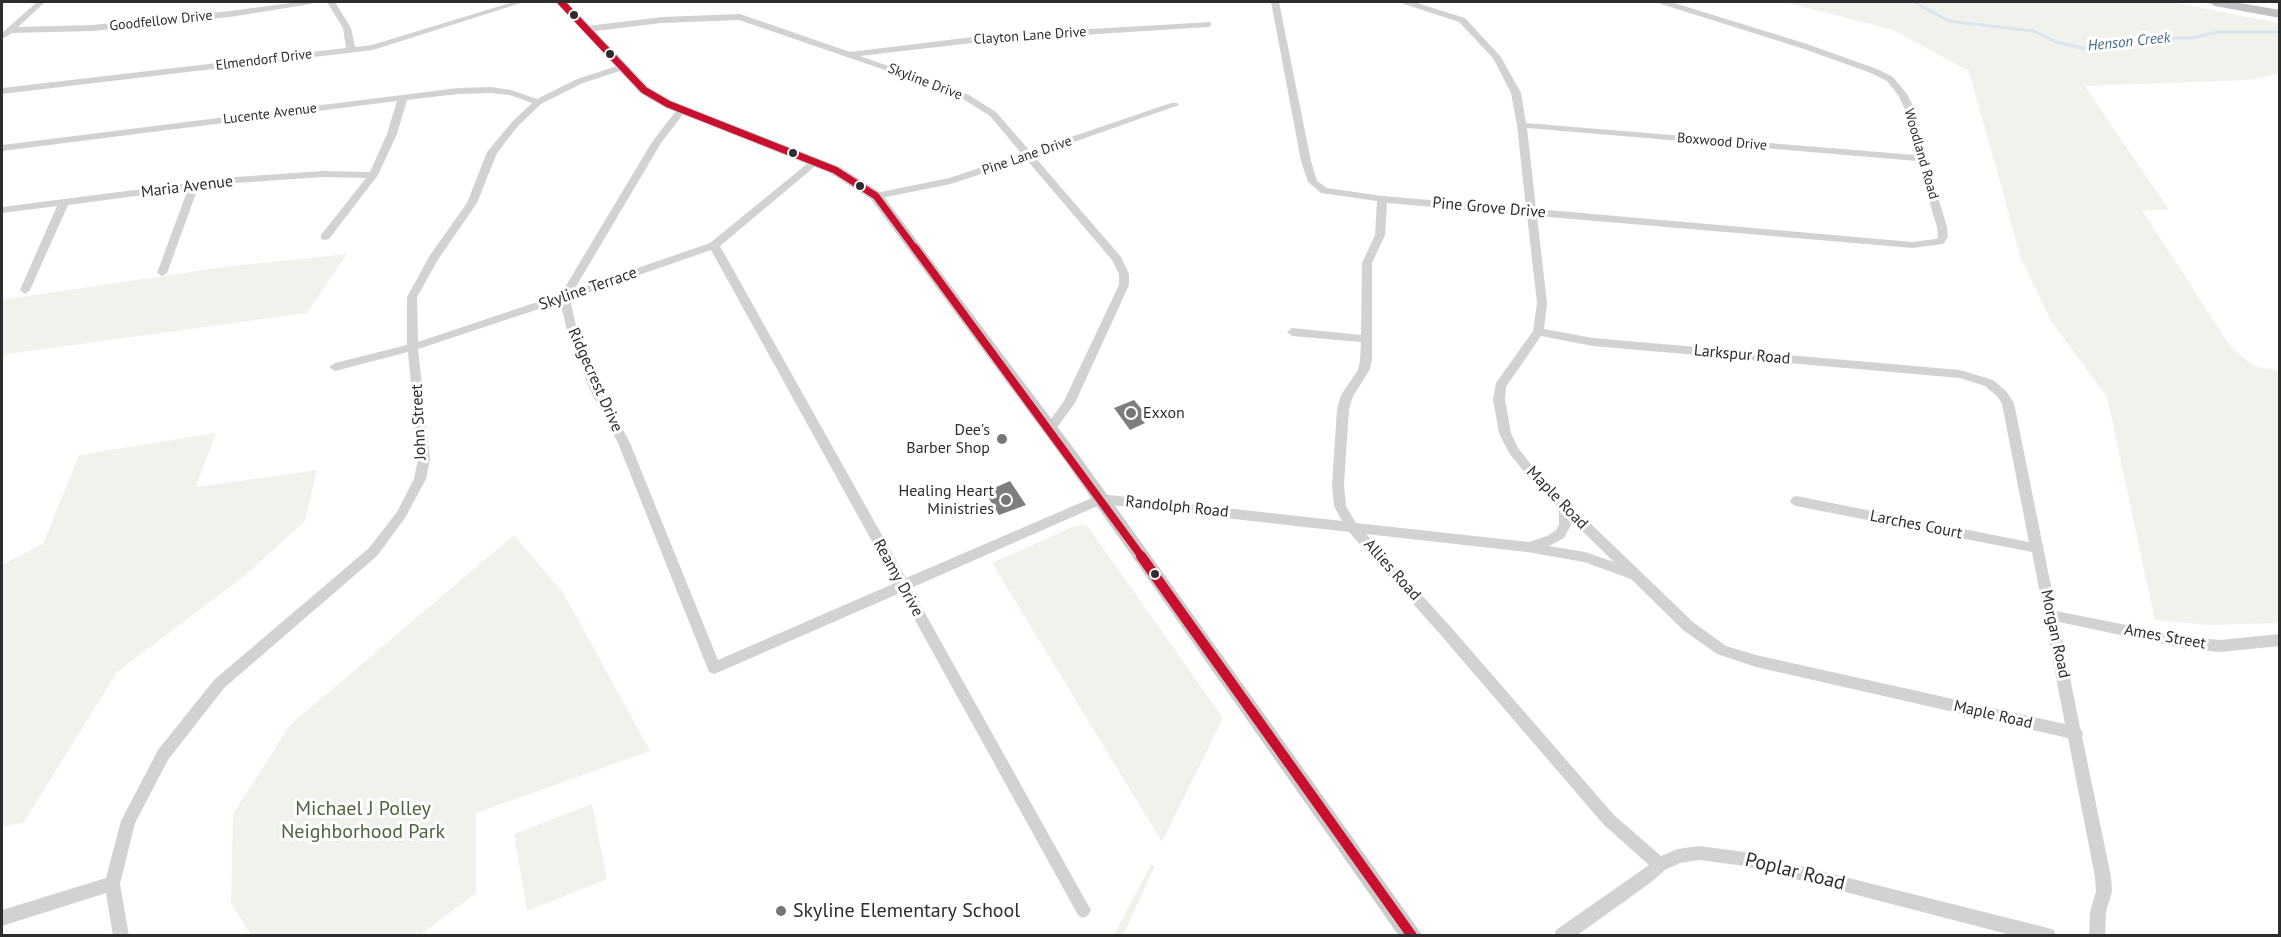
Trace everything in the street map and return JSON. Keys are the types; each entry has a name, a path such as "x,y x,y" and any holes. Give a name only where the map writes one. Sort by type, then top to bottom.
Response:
{"highway":[{"path":"2215,2 2280,14"},
{"path":"2267,2 2280,4"}],"main road":[{"path":"561,2 620,68 644,90 682,109 816,161 851,178 876,196 1101,499 1412,936"}],"street":[{"path":"2,37 41,2"},
{"name":"Goodfellow Drive","path":"10,30 93,28 311,2"},
{"path":"331,2 347,28 351,49"},
{"name":"Elmendorf Drive","path":"2,91 388,44 520,2"},
{"name":"Pine Grove Drive","path":"1275,2 1306,161 1313,182 1324,191 1382,199 1854,240"},
{"name":"Maple Road","path":"1407,2 1456,15 1477,33 1509,76 1516,93 1522,125 1542,303 1538,332 1500,386 1499,400 1505,433 1513,450 1534,477 1633,574 1708,642 1738,656 2076,733"},
{"name":"Woodland Road","path":"1664,2 1874,71 1890,79 1902,94 1910,109 1943,237 1935,244 1928,245 1854,240"},
{"name":"Skyline Drive","path":"587,29 662,20 740,17 851,54 966,97 993,114 1117,259 1124,274 1124,285 1069,403 1049,430"},
{"name":"Clayton Lane Drive","path":"851,54 989,38 1208,24"},
{"name":"John Street","path":"121,936 112,884 132,811 163,754 179,731 219,684 374,552 410,500 420,479 424,459 413,346 412,297 434,257 472,203 492,152 515,124 538,102 580,81 620,68"},
{"name":"Lucente Avenue","path":"2,148 485,90 511,93 538,102"},
{"path":"325,237 373,175 392,134 404,98"},
{"name":"Pine Lane Drive","path":"876,196 951,181 1174,105"},
{"path":"564,298 657,142 682,109"},
{"name":"Boxwood Drive","path":"1522,125 1921,158"},
{"name":"Skyline Terrace","path":"335,367 413,346 564,298 714,245 816,161"},
{"name":"Maria Avenue","path":"2,210 286,175 373,175"},
{"path":"162,273 194,185"},
{"name":"Allies Road","path":"1382,199 1380,235 1367,263 1366,339 1363,371 1347,395 1343,409 1338,495 1351,525 1609,820 1660,865"},
{"path":"25,290 64,202"},
{"name":"Reamy Drive","path":"714,245 1083,910"},
{"name":"Ridgecrest Drive","path":"564,298 572,330 599,396 624,443 714,668"},
{"path":"1292,332 1366,339"},
{"name":"Larkspur Road","path":"1538,332 1593,342 1947,373"},
{"name":"Morgan Road","path":"1947,373 1971,376 1989,383 2006,399 2076,733 2103,877 2104,891 2098,912 2097,936"},
{"name":"Randolph Road","path":"714,668 1101,499 1527,546 1606,562 1633,574"},
{"name":"Larches Court","path":"1796,501 2036,548"},
{"path":"1527,546 1551,540 1560,534 1565,525 1565,507"},
{"name":"Ames Street","path":"2051,615 2182,642 2219,646 2280,640"},
{"name":"Poplar Road","path":"1562,936 1660,865 1689,855 1728,855 2048,936"},
{"path":"2,918 112,884"}],"green space":[{"path":"1784,2 2172,2 2279,23 2279,74 2247,80 2085,86 2169,210 2142,210 2230,346 2253,366 2279,371 2280,619 2276,623 2208,625 2155,620 2107,397 2051,321 2021,258 1969,71 1893,30"},
{"path":"347,254 307,313 7,354 2,359 2,300 223,267"},
{"path":"216,433 196,487 317,470 305,521 242,578 117,672 24,822 2,827 2,565 43,544 79,455"},
{"path":"1084,525 1089,528 1223,718 1162,842 992,563 1075,526"},
{"name":"Michael J Polley Neighborhood Park","path":"514,535 564,594 650,751 476,813 476,893 420,935 251,935 231,903 233,814 290,725"},
{"path":"592,804 607,879 527,911 514,834"},
{"path":"1151,864 1155,866 1123,935 1114,935"}],"building":[{"name":"Exxon","path":"1134,400 1149,418 1142,420 1145,423 1130,430 1114,408"},
{"name":"Healing Heart Ministries","path":"1010,481 1026,505 999,515 985,492"}],"waterway":[{"name":"Henson Creek","path":"1914,2 1949,21 2034,31 2056,42 2087,49 2101,49 2157,38 2192,38 2217,32 2280,32"}],"transit line":[{"path":"561,2 644,90 668,104 835,170 876,196 1074,461 1412,936"}],"place":[{"name":"Exxon","path":"1131,413"},
{"name":"Dee's Barber Shop","path":"1002,439"},
{"name":"Healing Heart Ministries","path":"1006,500"},
{"name":"Skyline Elementary School","path":"781,911"}]}
